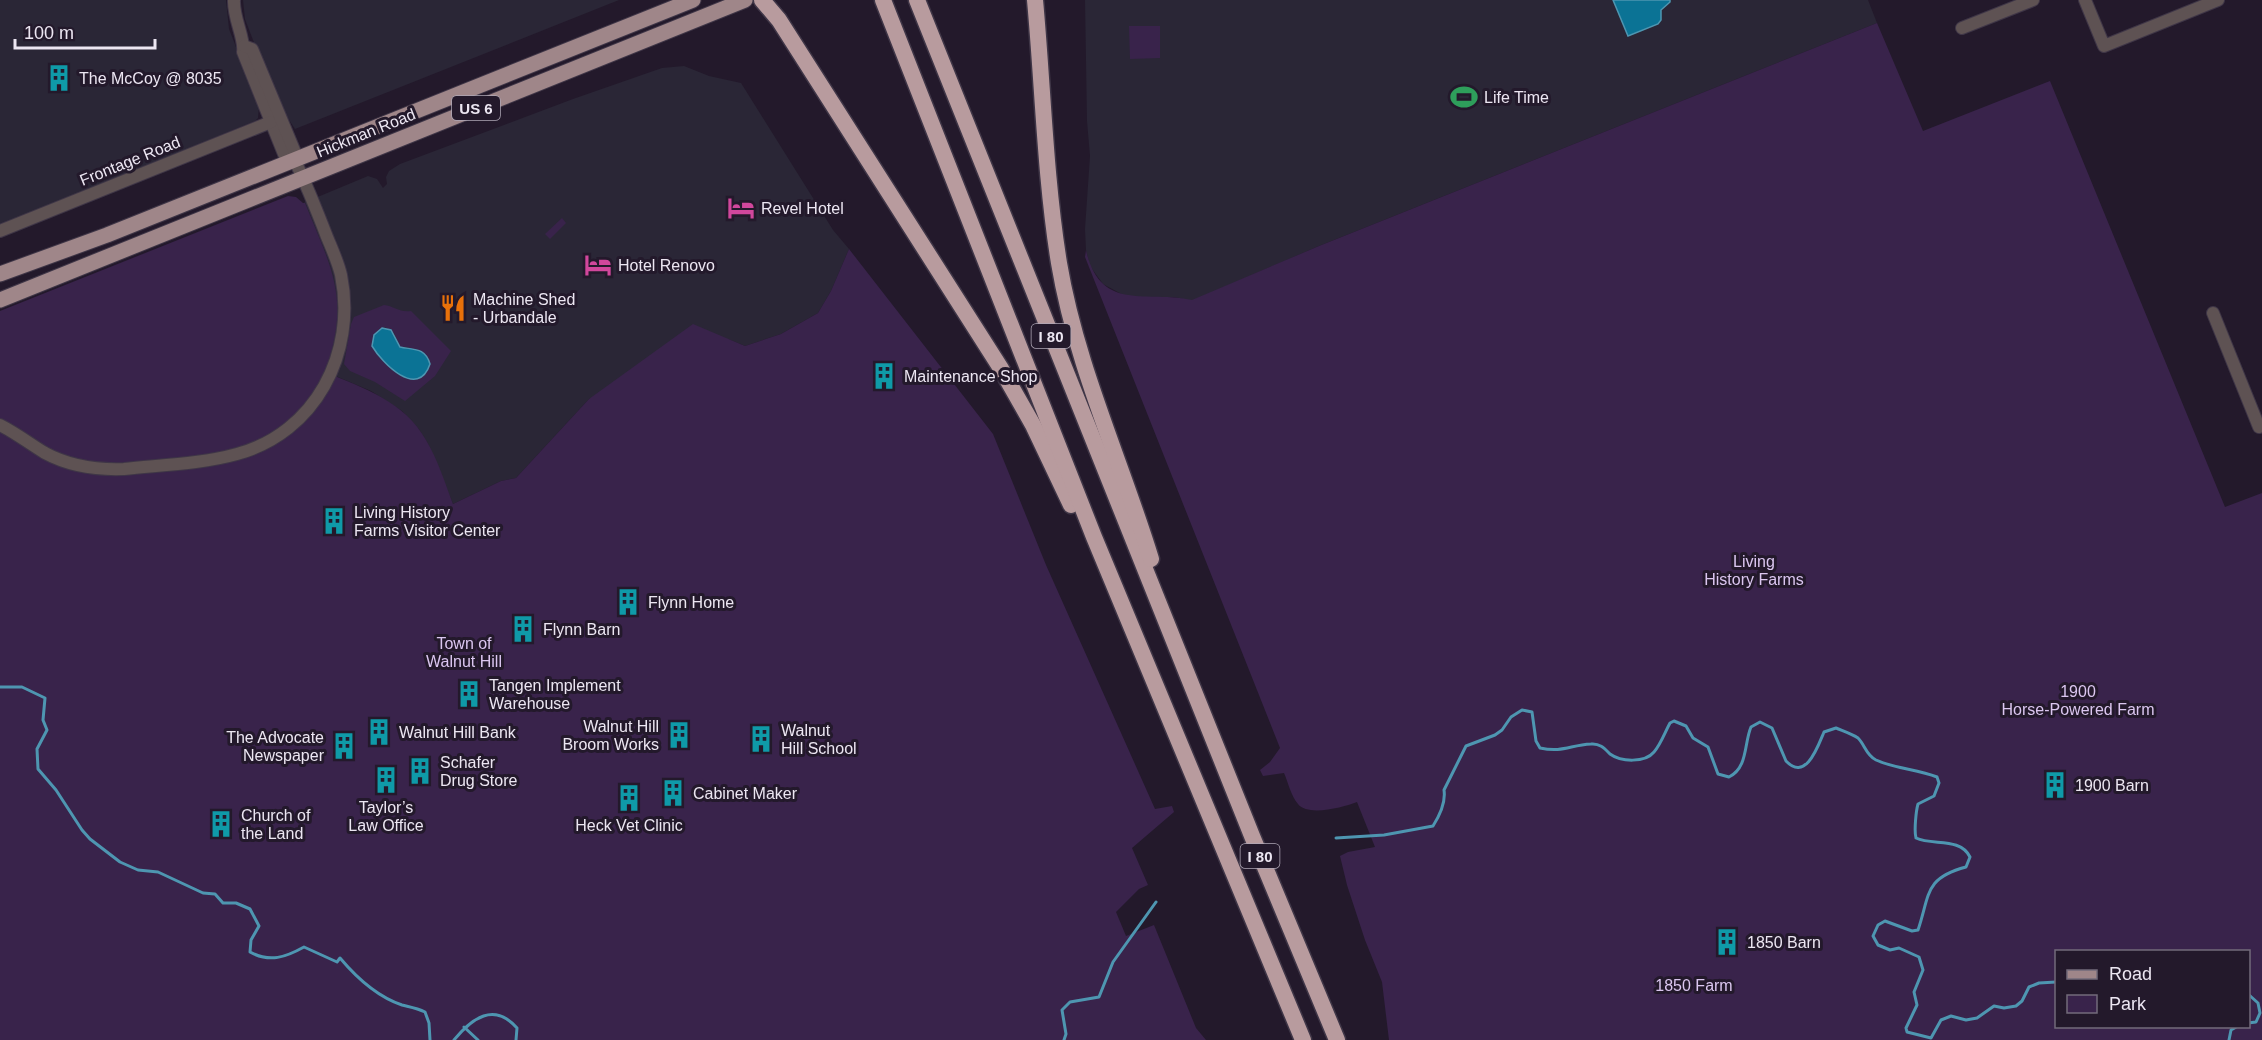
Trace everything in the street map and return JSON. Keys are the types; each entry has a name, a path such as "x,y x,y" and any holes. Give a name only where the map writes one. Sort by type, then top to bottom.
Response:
{"highway":[{"path":"762,0 779,20 1000,367 1033,425 1072,506 1094,537"},
{"name":"I 80","path":"883,0 1094,537 1303,1040"},
{"name":"I 80","path":"917,0 1185,672 1336,1040"},
{"path":"1035,0 1051,190 1059,264 1066,296 1084,363 1142,531 1185,672"}],"main road":[{"name":"Hickman Road","path":"0,274 107,236 693,0"},
{"name":"Hickman Road","path":"0,300 745,0"}],"street":[{"path":"234,0 235,20 244,46 243,52 284,154 295,161"},
{"path":"1962,28 2033,0"},
{"path":"2085,0 2104,46 2218,0"},
{"path":"0,425 63,461 92,468 116,469 236,454 268,441 294,424 320,394 335,368 344,326 341,274 295,161 294,150 252,49 244,46"},
{"name":"Frontage Road","path":"0,231 271,122"},
{"path":"2213,313 2261,426"}],"shaded area":[{"path":"0,0 226,0 229,29 259,106 258,118 0,225"},
{"path":"243,0 619,0 295,129 280,106 253,40 245,19"},
{"path":"1085,0 1868,0 1877,23 1319,246 1192,301 1174,297 1127,297 1103,284 1090,266 1086,250 1085,229 1090,156 1087,121"},
{"path":"684,66 709,76 741,83 833,230 849,249 831,291 818,313 781,334 745,346 728,339 589,399 516,478 501,481 453,504 427,442 402,411 371,391 319,369 296,206 368,176 377,179 383,188 387,184 386,177 389,171 400,164 662,68"}],"green space":[{"name":"Living History Farms","path":"1877,23 1923,131 2050,81 2225,507 2262,493 2262,1040 1389,1040 1382,982 1365,940 1340,856 1348,852 1375,847 1357,802 1326,810 1303,808 1293,797 1284,773 1263,776 1260,770 1270,762 1280,748 1085,257 1086,250 1093,270 1102,283 1114,291 1127,295 1192,300 1319,246"},
{"path":"1129,26 1160,26 1160,58 1130,59"},
{"name":"Town of Walnut Hill","path":"288,196 296,197 305,203 335,285 337,324 325,372 369,391 407,416 430,448 453,504 501,481 516,478 589,399 693,324 745,346 781,334 818,313 831,291 849,249 993,434 1046,565 1155,809 1172,806 1174,812 1132,848 1148,885 1139,889 1116,912 1126,936 1154,925 1196,1028 1206,1040 0,1040 0,311"},
{"path":"562,218 566,223 550,239 545,234"},
{"path":"384,305 411,311 451,351 435,376 405,401 375,382 350,371 344,364 354,317","holes":["385,327 394,333 400,347 408,347 429,368 422,375 414,378 400,375 374,350 373,338"]}],"water":[{"path":"1613,0 1670,0 1670,2 1661,10 1661,20 1658,24 1628,36"},
{"path":"382,328 391,330 400,347 418,350 425,355 430,364 424,374 417,379 409,379 400,375 384,361 372,346 374,335"}],"waterway":[{"path":"0,687 22,687 45,698 43,720 47,730 37,749 38,769 56,790 90,839 120,862 138,870 158,872 203,893 215,894 223,903 236,903 250,909 259,926 251,940 250,952 271,958 291,954 304,947 337,962 340,958 376,992 402,1005 425,1012 429,1023 430,1040"},
{"path":"1336,838 1384,835 1433,826 1442,809 1444,790 1466,746 1495,735 1502,730 1511,717 1522,710 1532,712 1536,741 1540,748 1561,749 1597,744 1615,757 1626,760 1639,760 1650,756 1659,745 1670,723 1674,721 1686,726 1693,738 1708,747 1718,774 1729,777 1739,768 1751,727 1760,722 1772,728 1786,761 1793,766 1800,767 1805,765 1815,753 1824,732 1836,728 1858,738 1876,760 1937,777 1939,783 1934,796 1918,804 1916,838 1953,844 1966,851 1970,857 1966,867 1942,877 1931,890 1918,930 1912,931 1885,921 1878,925 1873,936 1878,945 1890,950 1899,948 1919,957 1923,970 1914,992 1917,1005 1906,1028 1907,1032 1931,1038 1941,1020 1951,1016 1966,1020 1977,1018 1994,1006 2004,1008 2016,1006 2022,1001 2029,987 2039,983 2055,982"},
{"path":"1064,1040 1066,1034 1062,1010 1070,1002 1099,997 1113,962 1156,902"},
{"path":"2250,996 2258,1003 2260,1013 2256,1022 2250,1023"},
{"path":"454,1040 468,1025 484,1016 492,1015 508,1020 517,1028 516,1040"},
{"path":"464,1027 478,1040"},
{"path":"2229,1040 2231,1030 2234,1028"}],"place":[{"name":"The McCoy @ 8035","path":"59,78"},
{"name":"Life Time","path":"1464,97"},
{"name":"Revel Hotel","path":"741,208"},
{"name":"Hotel Renovo","path":"598,265"},
{"name":"Machine Shed - Urbandale","path":"453,308"},
{"name":"Maintenance Shop","path":"884,376"},
{"name":"Living History Farms Visitor Center","path":"334,521"},
{"name":"Flynn Home","path":"628,602"},
{"name":"Flynn Barn","path":"523,629"},
{"name":"Tangen Implement Warehouse","path":"469,694"},
{"name":"Walnut Hill Bank","path":"379,732"},
{"name":"Walnut Hill Broom Works","path":"679,735"},
{"name":"Walnut Hill School","path":"761,739"},
{"name":"The Advocate Newspaper","path":"344,746"},
{"name":"Schafer Drug Store","path":"420,771"},
{"name":"Taylor’s Law Office","path":"386,780"},
{"name":"1900 Barn","path":"2055,785"},
{"name":"Cabinet Maker","path":"673,793"},
{"name":"Heck Vet Clinic","path":"629,798"},
{"name":"Church of the Land","path":"221,824"},
{"name":"1850 Barn","path":"1727,942"}],"park label":[{"name":"1900 Horse-Powered Farm","path":"2078,700"},
{"name":"1850 Farm","path":"1694,985"}]}
